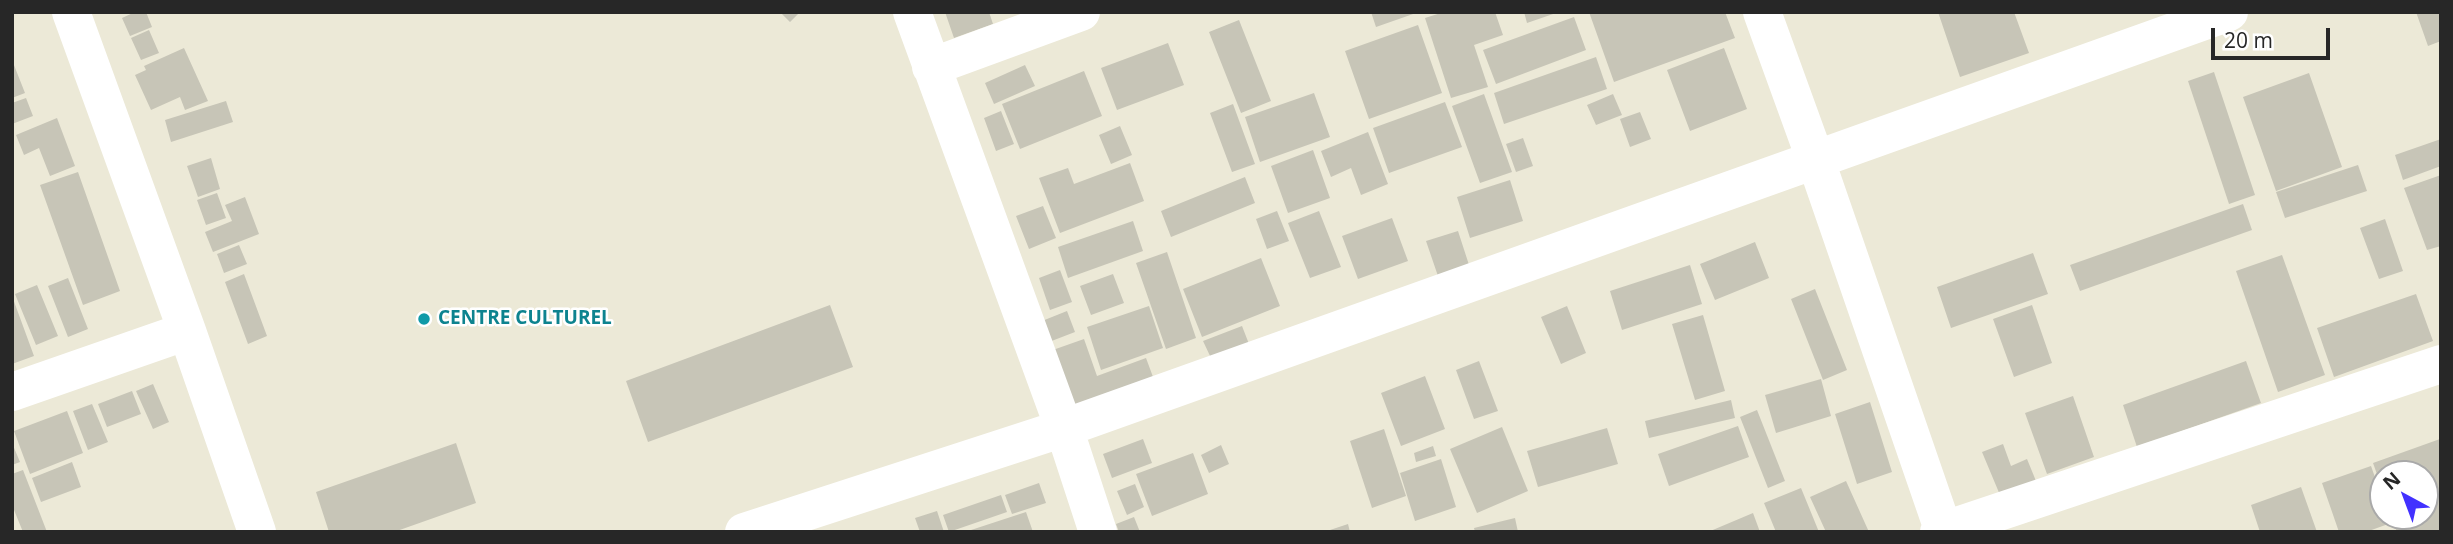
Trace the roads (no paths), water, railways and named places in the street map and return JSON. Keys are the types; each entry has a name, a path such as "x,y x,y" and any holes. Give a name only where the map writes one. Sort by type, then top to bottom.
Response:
{"street":[{"path":"71,12 257,532"},
{"path":"912,12 1064,428 1098,532"},
{"path":"931,67 1081,12"},
{"path":"1762,12 1816,161 1942,531 2441,364"},
{"path":"744,532 1064,428 2229,12"},
{"path":"12,392 187,331"}],"place":[{"name":"CENTRE CULTUREL","path":"424,319"}]}
